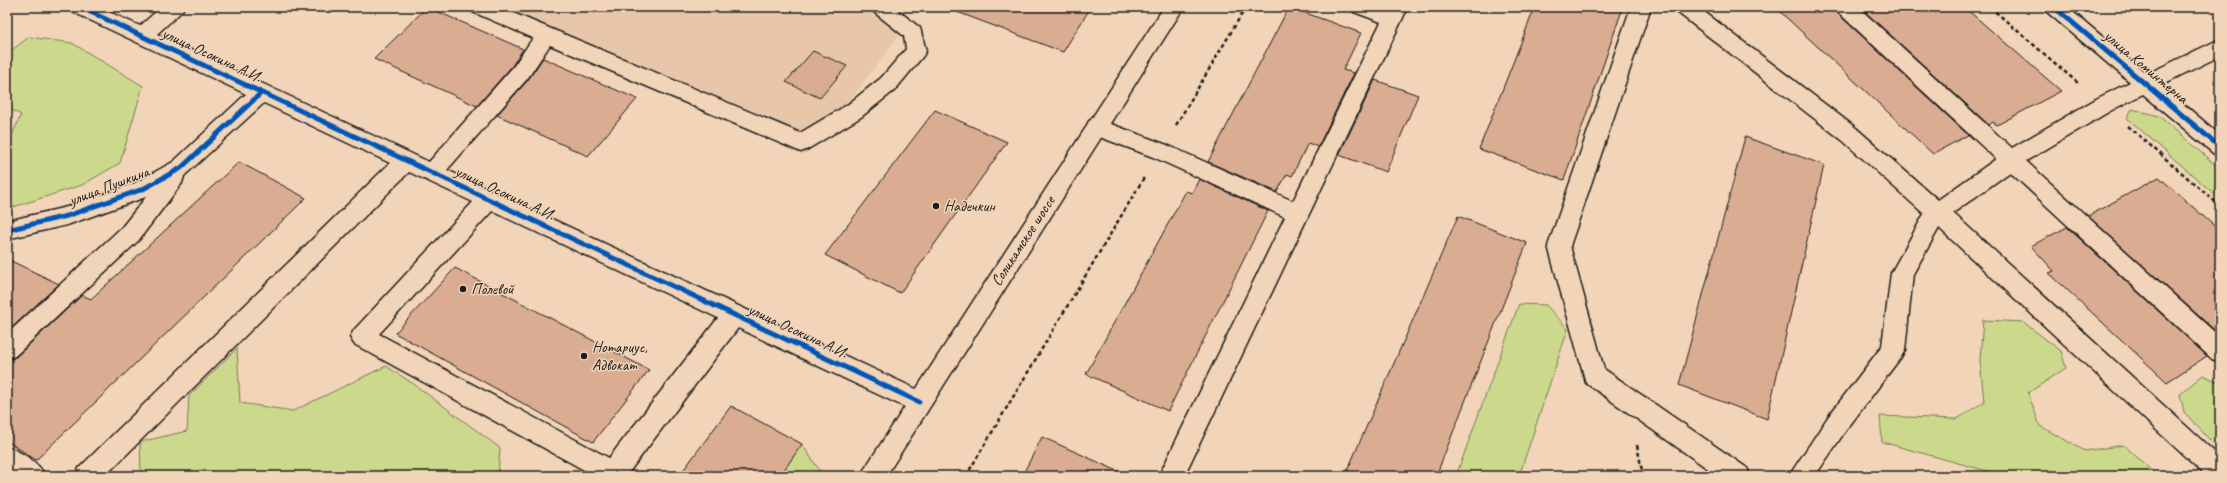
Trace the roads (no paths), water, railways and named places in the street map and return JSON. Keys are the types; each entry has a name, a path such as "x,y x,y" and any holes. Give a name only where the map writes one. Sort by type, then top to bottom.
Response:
{"main road":[{"name":"улица Осокина А.И.","path":"80,7 919,402"},
{"path":"142,36 174,7"},
{"path":"480,7 801,143 854,111 888,84 916,52 912,33 881,7"},
{"name":"Соликамское шоссе","path":"872,476 1174,7"},
{"path":"1171,476 1395,13 1361,7"},
{"path":"1641,7 1560,246 1594,375 1738,476"},
{"path":"1684,7 1849,134 1937,212 2220,473"},
{"path":"1845,7 2220,352"},
{"name":"улица Коминтерна","path":"2054,7 2220,147"},
{"path":"432,173 520,73 546,35"},
{"path":"1801,476 1836,425 1893,350 1902,273 1937,212 2010,160 2104,105 2220,47"},
{"name":"улица Пушкина","path":"7,230 67,216 143,190 181,168 261,93"},
{"path":"1096,127 1160,151 1299,213"},
{"path":"88,476 406,161"},
{"path":"7,349 130,234 181,168"},
{"name":"улица Осокина А.И.","path":"488,200 362,337 613,473 734,315"},
{"path":"7,458 33,476"}],"place":[{"name":"Надечкин","path":"936,206"},
{"name":"Полевой","path":"463,289"},
{"name":"Нотариус, Адвокат","path":"584,356"}]}
